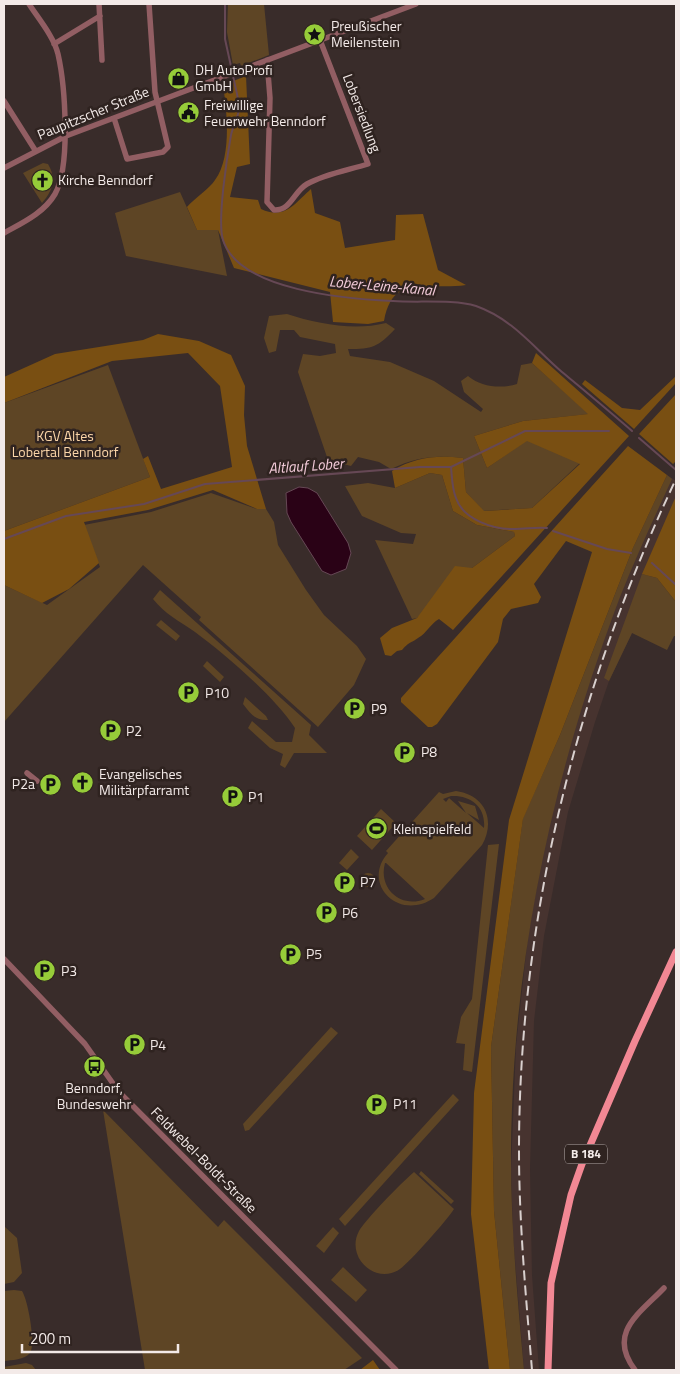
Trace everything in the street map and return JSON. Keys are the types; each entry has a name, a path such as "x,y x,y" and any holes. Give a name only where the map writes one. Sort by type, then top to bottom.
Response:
{"main road":[{"name":"B 184","path":"548,1370 551,1283 571,1195 582,1164 635,1041 676,952"}],"street":[{"path":"4,233 38,213 55,194 61,177 66,136 58,52 29,4"},
{"path":"99,4 102,60"},
{"path":"114,118 128,159 163,152 168,144 157,102 149,4"},
{"name":"Paupitzscher Straße","path":"4,168 34,150 66,136 416,4"},
{"path":"54,44 100,16"},
{"name":"Lobersiedlung","path":"267,60 270,98 267,196 269,206 279,210 290,203 308,183 368,164 320,40"},
{"path":"4,101 34,150"},
{"path":"27,772 37,781"},
{"name":"Feldwebel-Boldt-Straße","path":"4,959 85,1044 119,1092 396,1370"},
{"path":"635,1370 629,1361 622,1340 627,1328 664,1288"}],"shaded area":[{"path":"246,76 250,164 237,167 230,197 258,200 261,209 277,213 289,209 311,189 315,213 340,222 345,248 395,240 396,215 423,214 438,270 466,285 425,286 404,290 395,296 384,321 368,324 333,322 330,292 234,268 218,230 197,230 187,207 213,183 224,159 227,120 223,85"},
{"path":"158,334 199,341 231,355 245,386 244,415 247,446 266,509 257,509 213,490 148,510 84,522 99,563 69,589 42,603 4,585 4,531 150,477 143,459 148,456 161,489 232,467 220,386 188,353 112,361 4,403 4,377 55,354 143,340"},
{"path":"536,353 629,436 453,630 439,619 402,650 397,651 391,656 385,655 380,638 392,628 417,618 455,566 472,568 515,536 514,532 477,525 453,511 442,475 430,473 395,488 392,471 426,458 463,458 466,492 484,511 532,508 580,464 527,441 487,468 474,436 523,421 588,414 532,363"},
{"path":"676,376 676,383 634,429 582,384 585,380 622,408 640,410"},
{"path":"676,394 676,461 673,464 639,434"},
{"path":"628,446 667,475 633,548 560,735 523,819 491,1047 494,1211 510,1370 489,1370 471,1214 474,1093 509,820 592,552 566,541 534,584 541,597 538,603 511,609 503,619 498,642 437,724 428,727 401,702 401,698"},
{"path":"667,475 676,481 676,508 650,576 632,633 609,681 595,722 568,812 544,936 534,1021 530,1169 532,1275 539,1370 524,1370 513,1236 511,1169 516,1046 528,935 551,808 569,732 633,548"},
{"path":"299,487 308,488 317,493 348,543 351,553 346,569 331,575 322,571 291,522 287,513 286,493"},
{"path":"676,496 676,602 657,578 642,574"},
{"path":"373,1360 380,1370 360,1370"}],"green space":[{"path":"228,4 264,4 269,55 241,66 240,63 233,65 227,32"},
{"path":"43,163 48,164 51,169 53,180 49,194 42,203 23,173"},
{"path":"180,192 197,230 218,230 227,276 126,256 115,213"},
{"path":"287,314 311,321 336,325 361,326 386,323 395,329 389,335 374,346 348,349 350,356 390,362 434,381 481,412 483,409 464,392 461,381 468,376 479,383 491,386 517,384 521,365 532,363 589,414 523,421 474,436 487,468 527,440 580,463 532,508 483,511 466,492 463,458 426,458 391,469 379,462 358,457 351,466 328,460 298,372 303,354 320,356 336,353 335,344 300,337 294,330 280,330 276,351 269,353 264,338 269,316"},
{"name":"KGV Altes Lobertal Benndorf","path":"108,365 150,477 4,531 4,403"},
{"path":"430,473 442,475 453,511 477,525 514,532 515,536 472,568 417,618 412,619 375,540 413,544 416,534 401,533 362,516 345,486 368,483 395,488"},
{"path":"667,475 672,479 620,597 578,721 560,784 532,913 516,1043 511,1141 514,1239 524,1370 510,1370 494,1211 491,1047 523,818 560,735 633,548"},
{"path":"211,493 257,509 266,509 274,522 278,545 306,590 324,615 357,646 366,659 354,685 318,727 199,620 201,617 143,565 4,722 4,585 47,605 100,567 84,525 151,512"},
{"path":"642,574 657,578 676,602 676,636 674,636 667,650 632,633 609,681 604,678"},
{"path":"160,590 311,725 309,735 327,753 294,753 285,768 280,765 283,754 270,748 248,728 252,721 276,742 292,742 295,728 275,703 235,664 207,641 162,609 153,599"},
{"path":"161,620 180,636 176,641 156,625"},
{"path":"207,661 224,677 220,682 203,666"},
{"path":"245,697 268,720 256,718 251,713 243,704"},
{"path":"456,791 466,793 481,803 488,818 486,836 482,845 434,898 421,904 408,905 397,902 387,896 381,887 379,876 381,865 388,853 386,851 439,792 443,794","holes":["451,796 465,798 476,804 480,808 484,828 467,813 479,820 475,806 458,801 466,813 449,798 446,802 443,799","386,863 425,899 407,901 393,894 385,881"]},
{"name":"Kleinspielfeld","path":"381,809 396,823 372,850 357,836"},
{"path":"499,844 472,1072 463,1070 465,1044 456,1043 461,1017 472,999 488,845"},
{"path":"351,849 359,857 347,870 339,863"},
{"path":"368,873 373,875 375,880 373,885 368,887 363,885 361,880 363,875"},
{"path":"331,1027 338,1033 249,1130 245,1131 243,1124"},
{"path":"453,1094 459,1100 345,1226 339,1219"},
{"path":"103,1110 218,1227 224,1220 362,1358 344,1370 145,1370"},
{"path":"421,1171 454,1201 451,1204 419,1174"},
{"path":"414,1172 454,1209 400,1269 382,1274 373,1271 359,1259 356,1241 359,1231 369,1218"},
{"path":"5,1227 17,1238 22,1273 14,1282 4,1284"},
{"path":"333,1227 339,1233 324,1253 316,1246"},
{"path":"343,1267 367,1290 356,1302 331,1280"},
{"path":"4,1291 22,1291 27,1303 32,1332 32,1348 25,1357 4,1361"},
{"path":"26,1363 32,1365 36,1370 4,1370 4,1367"}],"waterway":[{"name":"Lober-Leine-Kanal","path":"225,4 225,39 232,71"},
{"name":"Lober-Leine-Kanal","path":"233,76 239,109 229,145 221,219 223,240 233,257 250,271 297,289 350,298 403,302 457,303 476,306 501,318 512,326 562,372 632,431"},
{"name":"Altlauf Lober","path":"4,539 66,516 144,504 205,484 420,467 451,467 525,431 609,431"},
{"path":"639,438 676,470"},
{"path":"451,467 456,498 460,506 472,518 498,528 547,528"},
{"path":"553,531 607,549 631,553"},
{"path":"652,563 676,585"}],"railway":[{"path":"532,1370 525,1288 519,1150 522,1063 530,976 543,890 560,806 583,722 610,639 641,558 676,479"}],"place":[{"name":"Preußischer Meilenstein","path":"315,34"},
{"name":"DH AutoProfi GmbH","path":"179,78"},
{"name":"Freiwillige Feuerwehr Benndorf","path":"188,113"},
{"name":"Kirche Benndorf","path":"42,180"},
{"name":"P10","path":"189,693"},
{"name":"P9","path":"355,709"},
{"name":"P2","path":"110,731"},
{"name":"P8","path":"405,752"},
{"name":"Evangelisches Militärpfarramt","path":"83,782"},
{"name":"P2a","path":"51,784"},
{"name":"P1","path":"232,797"},
{"name":"Kleinspielfeld","path":"377,829"},
{"name":"P7","path":"344,882"},
{"name":"P6","path":"326,913"},
{"name":"P5","path":"290,954"},
{"name":"P3","path":"45,971"},
{"name":"P4","path":"134,1045"},
{"name":"Benndorf, Bundeswehr","path":"94,1066"},
{"name":"P11","path":"377,1104"}]}
